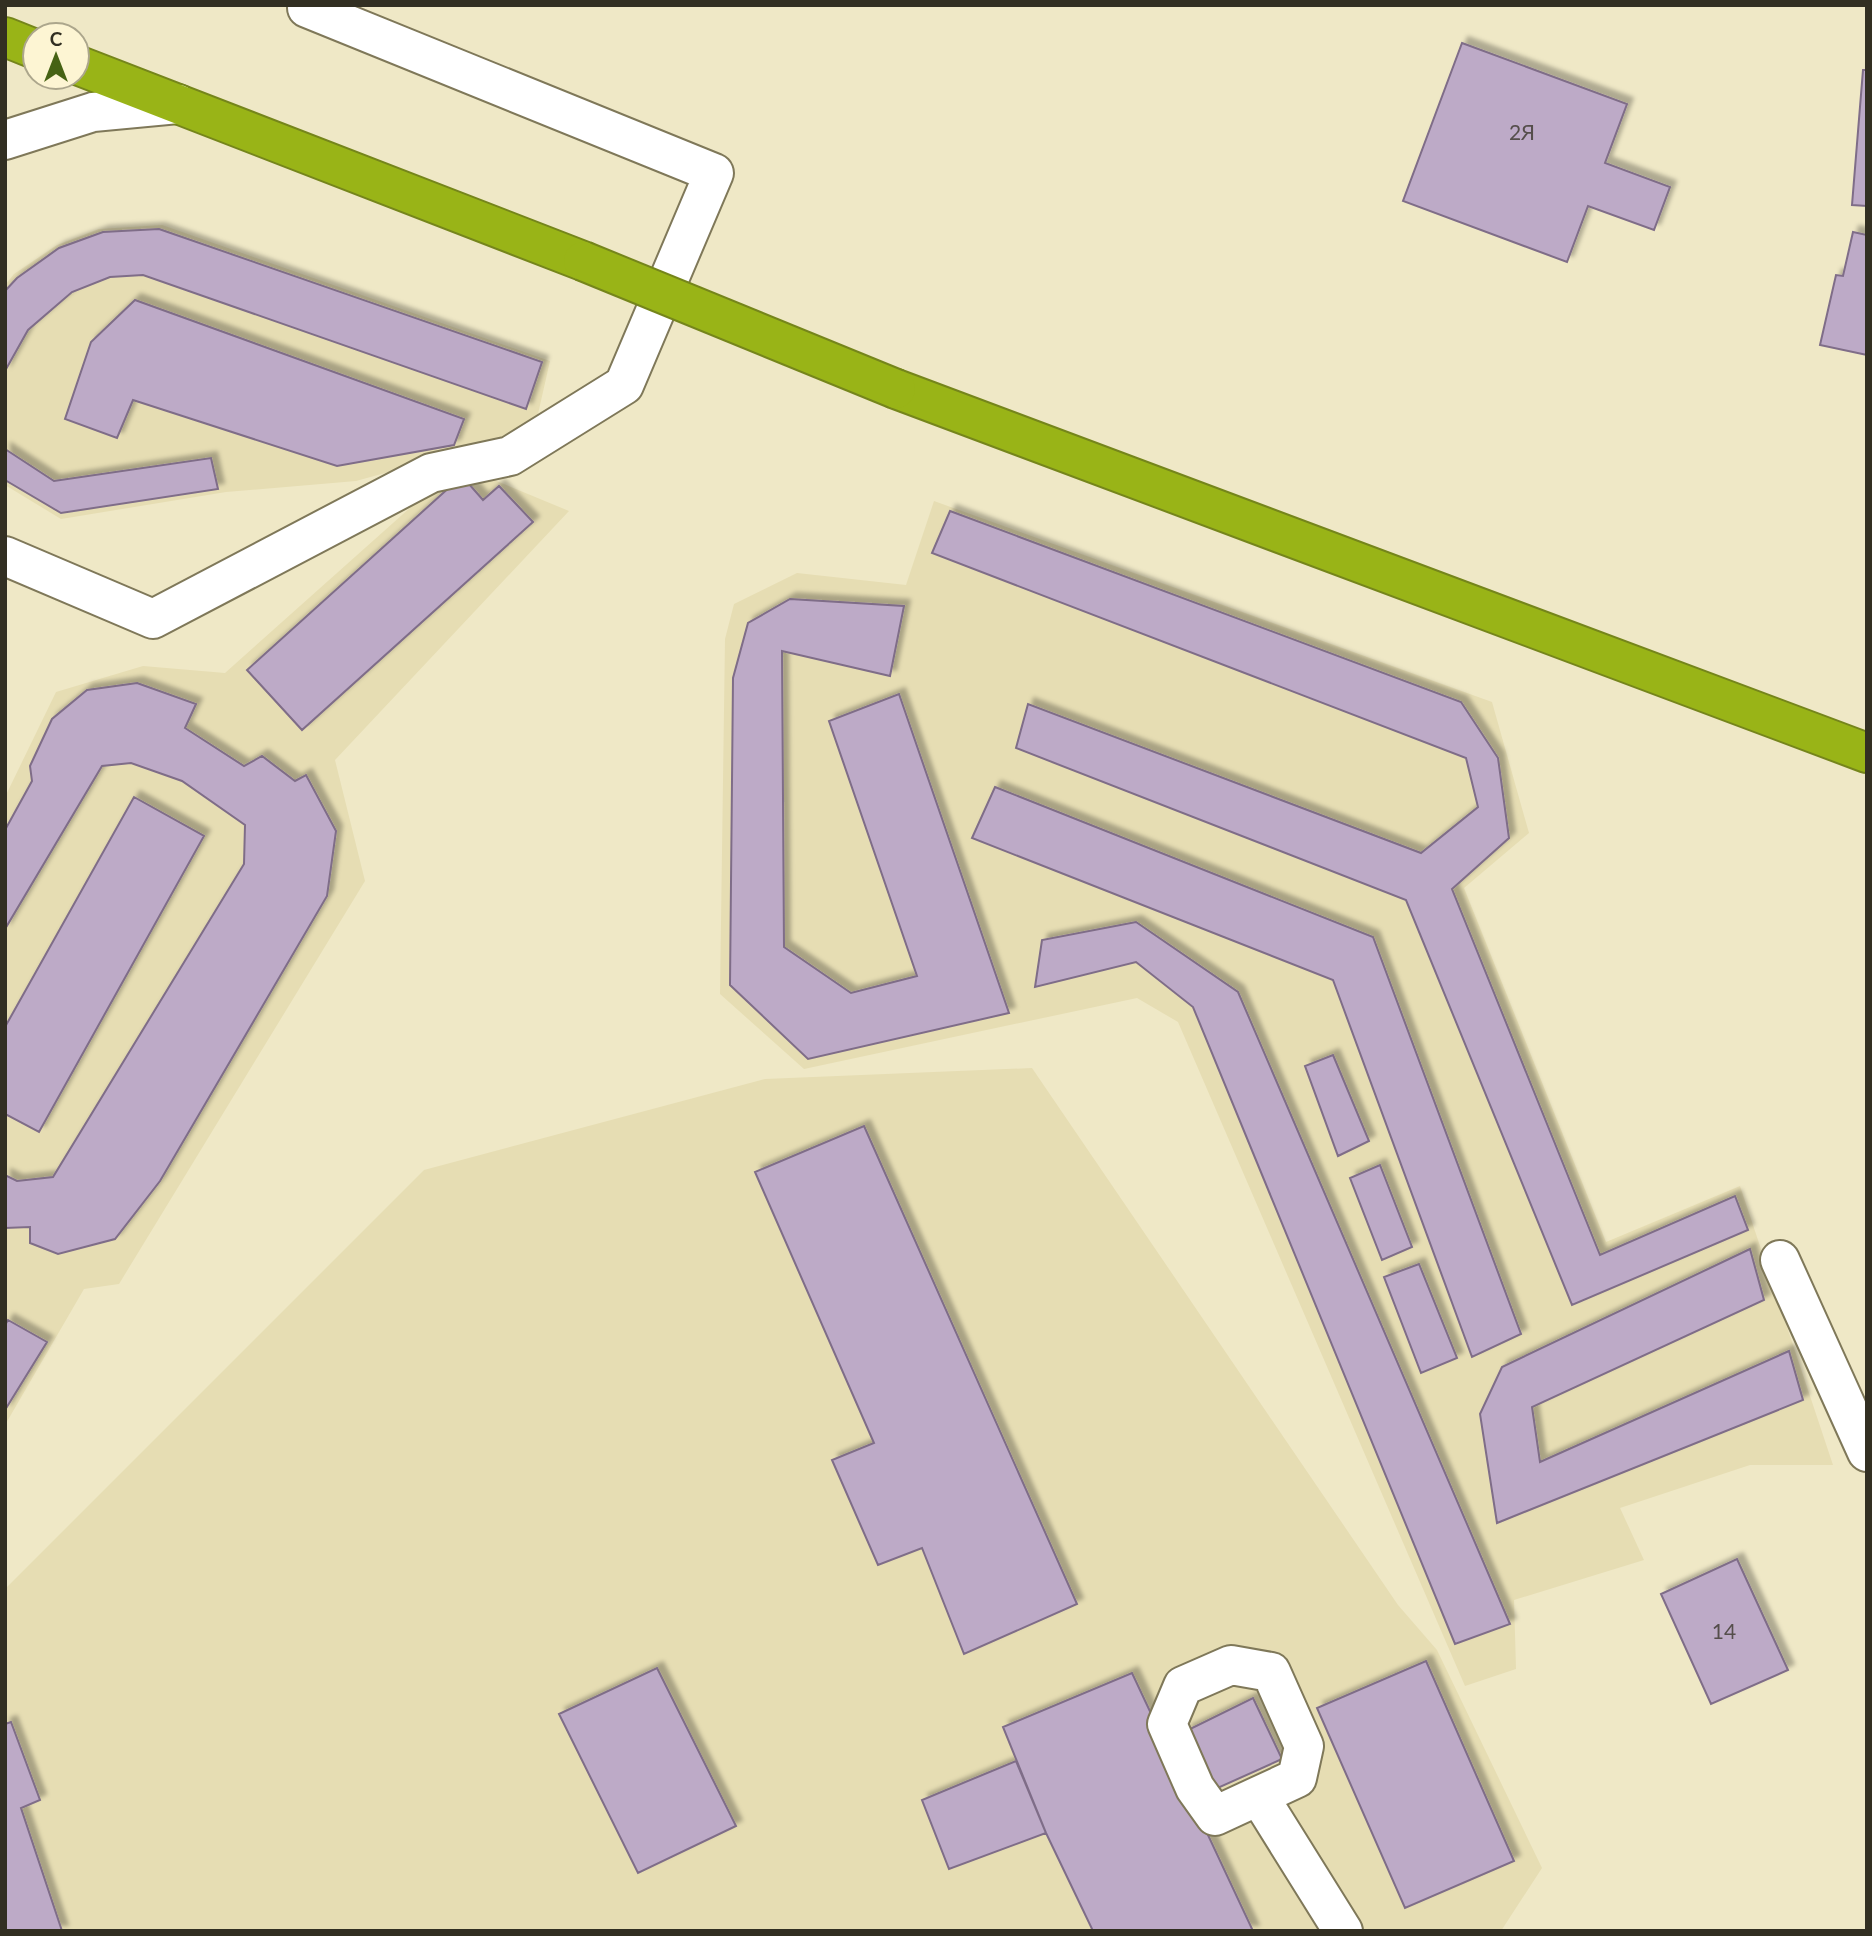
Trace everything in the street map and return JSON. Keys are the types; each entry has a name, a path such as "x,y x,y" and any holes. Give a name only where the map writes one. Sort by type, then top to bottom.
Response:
{"highway":[{"path":"91,70 583,261 897,389 1867,753"}],"street":[{"path":"5,556 153,619 419,478 510,456 624,385 714,173 307,8 309,5"},
{"path":"5,140 93,111 178,104"},
{"path":"1780,1260 1867,1452"},
{"path":"1260,1798 1343,1931"}],"shaded area":[{"path":"162,225 550,361 533,436 465,451 356,481 226,492 61,519 5,485 5,285 14,274 57,245 99,229"},
{"path":"458,465 569,511 335,760 365,881 119,1284 84,1289 5,1425 5,797 56,692 143,666 225,673"},
{"path":"934,501 1492,702 1529,833 1464,888 1606,1242 1740,1186 1833,1465 1750,1465 1620,1508 1644,1560 1514,1600 1516,1669 1465,1686 1178,1022 1137,998 804,1069 720,994 725,639 734,604 797,573 906,585"},
{"path":"1032,1068 1398,1605 1437,1650 1542,1868 1501,1931 5,1931 5,1589 424,1170 765,1079"}],"building":[{"path":"1462,43 1627,104 1605,163 1670,187 1654,230 1588,206 1567,262 1403,201"},
{"path":"1863,70 1867,70 1867,206 1852,205"},
{"path":"159,229 542,362 526,409 143,275 110,277 72,292 28,330 5,371 5,291 17,278 59,248 103,232"},
{"path":"1853,232 1867,235 1867,355 1820,345 1836,275 1843,276"},
{"path":"135,300 464,419 454,445 337,466 133,400 117,438 65,419 91,342"},
{"path":"5,449 54,481 211,458 218,489 61,513 5,480"},
{"path":"462,476 483,500 499,486 533,522 302,730 247,670"},
{"path":"950,511 1461,702 1498,758 1509,838 1452,889 1600,1255 1735,1196 1748,1230 1572,1305 1406,900 1016,748 1028,704 1421,853 1478,807 1466,758 932,553"},
{"path":"790,599 904,606 890,676 782,651 784,947 851,993 917,976 829,721 899,694 1009,1013 808,1059 730,985 733,678 748,623"},
{"path":"137,683 196,704 185,728 244,766 262,756 295,781 306,775 336,831 327,896 160,1181 115,1239 58,1254 30,1243 30,1227 5,1228 5,1175 17,1181 53,1177 244,864 245,825 182,781 131,763 102,766 5,929 5,830 32,781 30,766 52,719 87,690"},
{"path":"995,787 1373,937 1521,1334 1472,1357 1333,980 972,838"},
{"path":"134,797 204,836 39,1132 5,1114 5,1027"},
{"path":"1136,922 1238,992 1510,1624 1455,1644 1193,1007 1136,962 1035,987 1042,940"},
{"path":"1333,1055 1369,1141 1338,1156 1305,1066"},
{"path":"864,1126 1077,1604 964,1654 922,1548 878,1565 832,1460 874,1443 755,1172"},
{"path":"1380,1165 1412,1247 1382,1260 1350,1178"},
{"path":"1750,1249 1764,1300 1532,1407 1540,1462 1789,1351 1803,1400 1497,1523 1480,1414 1502,1367"},
{"path":"1419,1264 1457,1358 1421,1373 1384,1277"},
{"path":"8,1320 47,1342 5,1410 5,1325"},
{"path":"1737,1559 1788,1670 1711,1704 1661,1594"},
{"path":"1426,1661 1514,1861 1405,1908 1317,1708"},
{"path":"657,1668 736,1826 638,1873 559,1714"},
{"path":"1132,1673 1253,1931 1093,1931 1046,1833 1003,1727"},
{"path":"1253,1698 1282,1759 1211,1791 1186,1731"},
{"path":"11,1722 40,1800 21,1808 62,1931 5,1931 5,1724"},
{"path":"1016,1761 1046,1833 949,1869 922,1800"}]}
